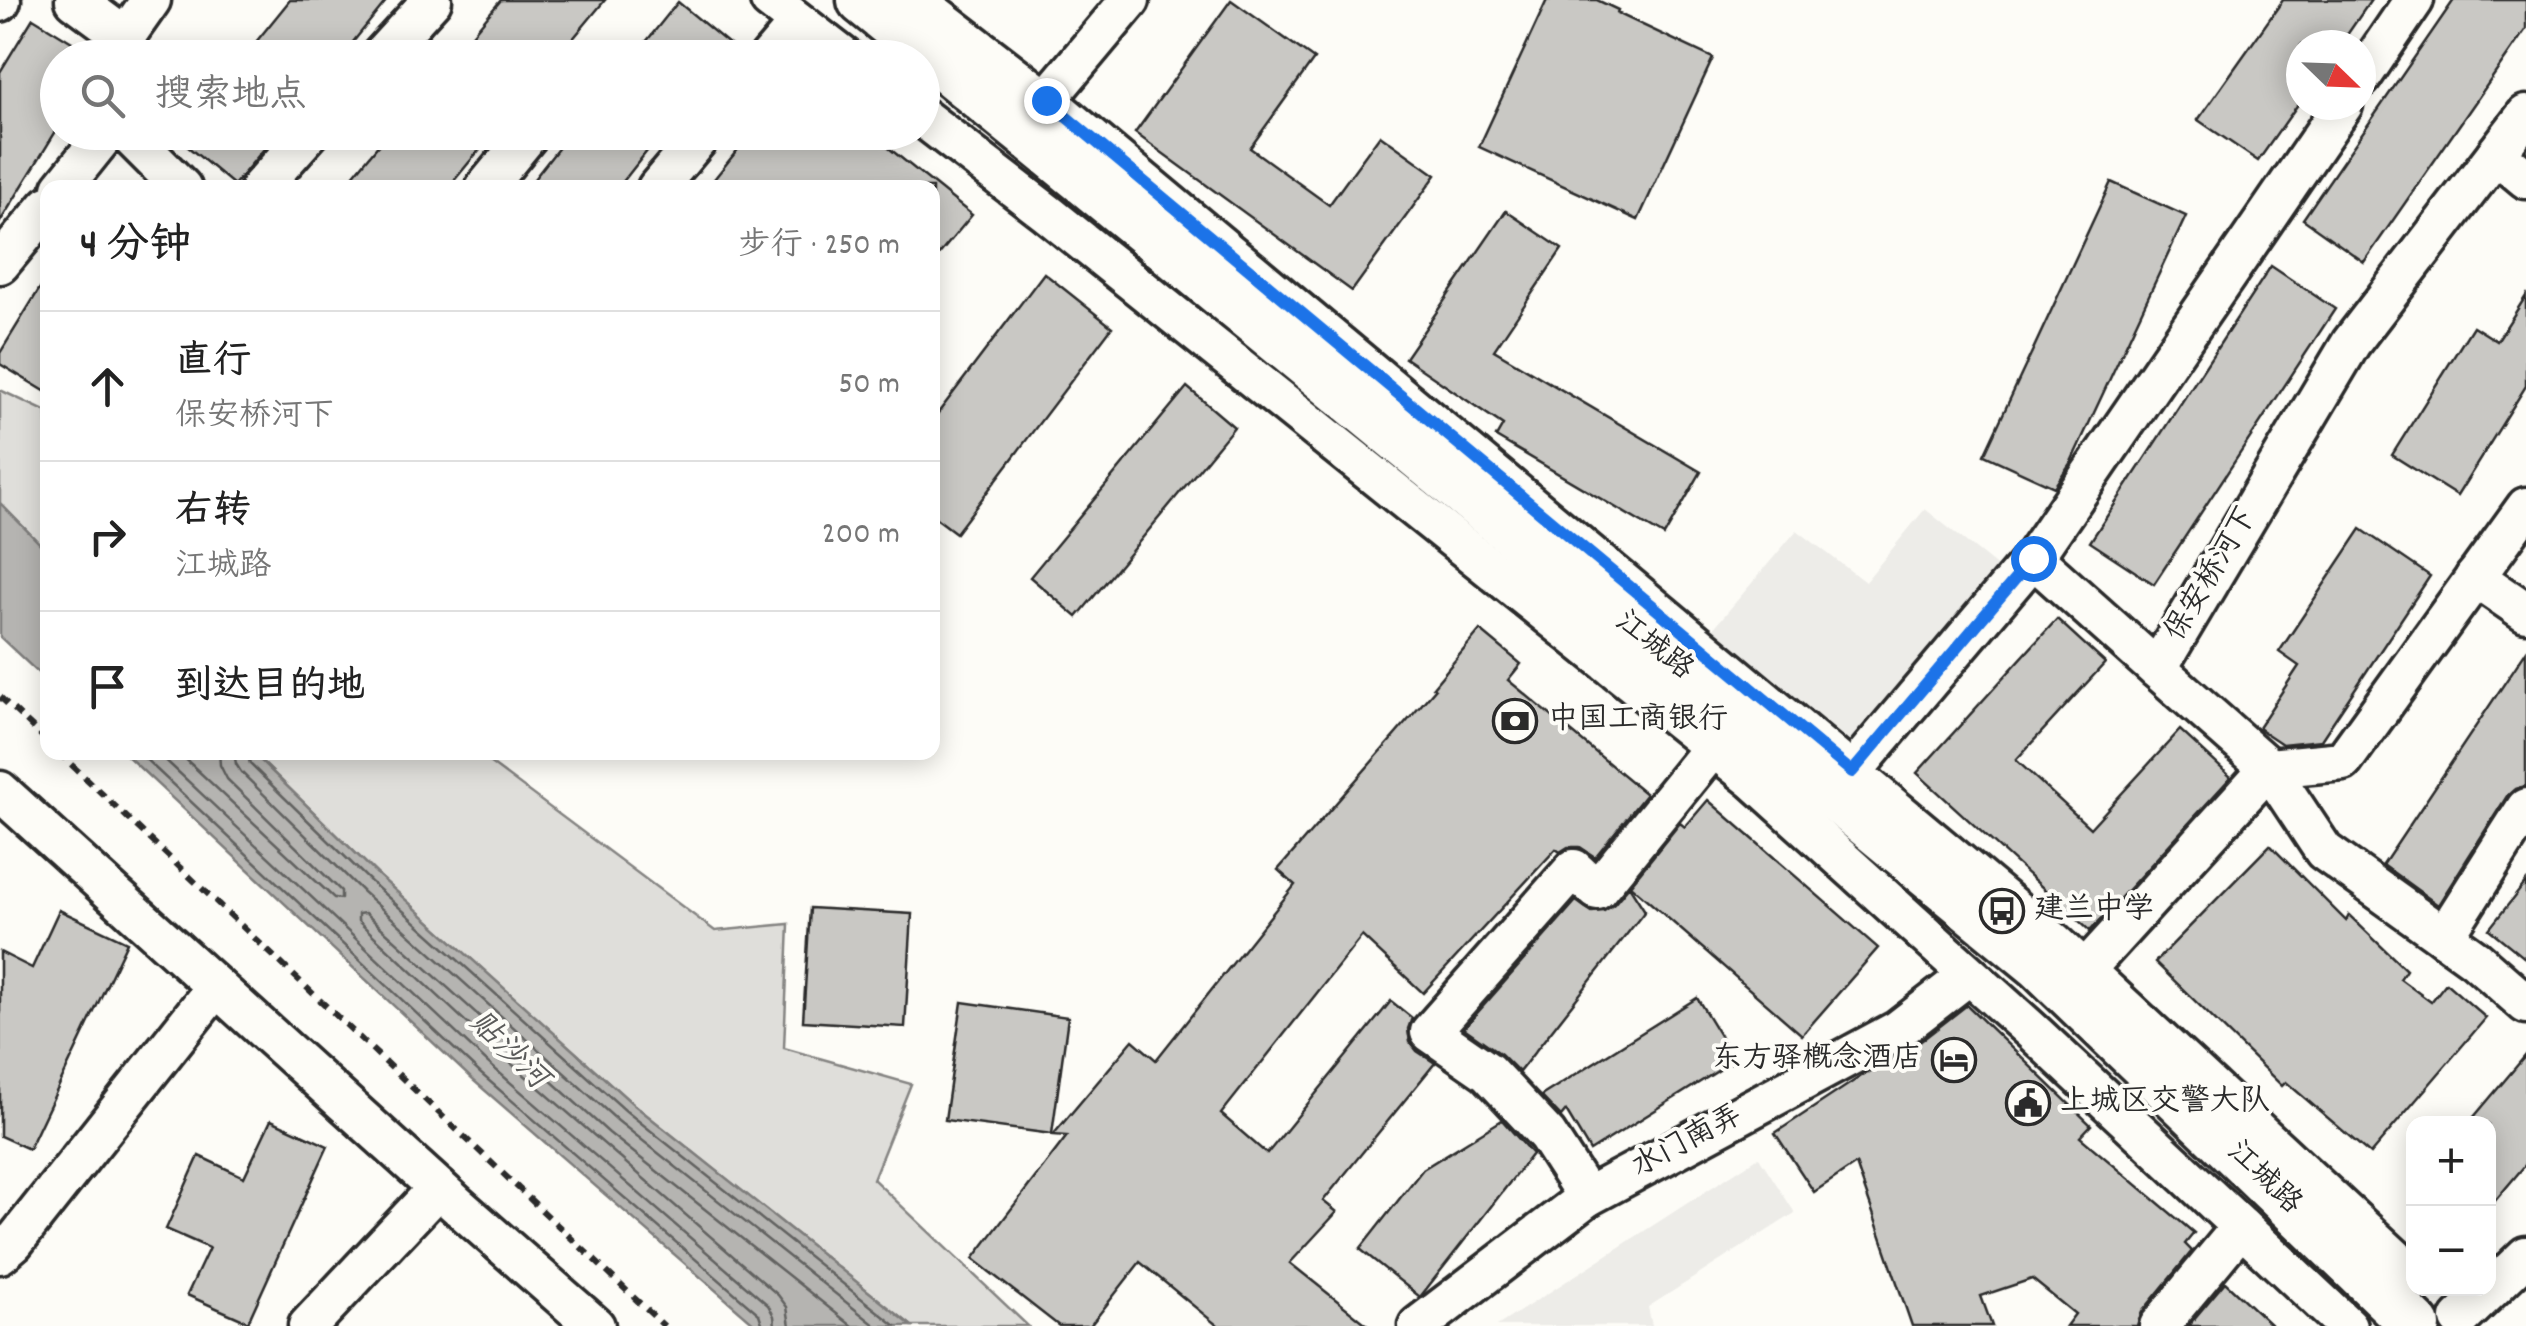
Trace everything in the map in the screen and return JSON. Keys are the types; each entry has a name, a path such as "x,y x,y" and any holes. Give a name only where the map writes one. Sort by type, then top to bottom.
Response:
{"main road":[{"name":"江城路","path":"862,0 922,40"},
{"name":"江城路","path":"940,52 1034,114 2040,965 2448,1324"}],"street":[{"path":"75,0 117,40"},
{"path":"128,40 151,0"},
{"path":"395,40 432,0"},
{"name":"江城路","path":"916,0 1034,114 1852,772 2085,970 2406,1269"},
{"path":"989,168 1130,0"},
{"path":"2376,56 2414,0"},
{"path":"775,40 785,11 822,40"},
{"name":"保安桥河下","path":"2033,558 2157,669 2352,342 2526,116"},
{"path":"1852,772 2033,558 2333,120"},
{"name":"江城路","path":"940,131 1754,780 2344,1325"},
{"path":"69,180 93,150"},
{"path":"144,150 174,180"},
{"path":"267,180 294,150"},
{"path":"492,180 517,150"},
{"path":"664,180 689,150"},
{"path":"2496,154 2526,178"},
{"path":"0,264 40,216"},
{"path":"2085,970 2269,768 2343,761 2526,506"},
{"path":"2475,577 2526,612"},
{"path":"2157,669 2269,768 2324,850 2475,960 2526,1004"},
{"path":"1587,1197 1547,1135 1488,1072 1430,1032 1574,870 1597,890 1713,747"},
{"path":"0,792 595,1326"},
{"path":"2444,937 2526,808"},
{"name":"水门南弄","path":"1418,1326 1587,1197 1898,1030 1968,974"},
{"path":"0,1254 14,1242 216,987"},
{"path":"308,1326 438,1188"},
{"path":"2159,1326 2241,1227"},
{"path":"2432,1296 2448,1324 2526,1256"}],"path":[{"path":"0,697 40,734"},
{"path":"66,760 664,1326"}],"shaded area":[{"path":"0,390 40,409 40,544 0,503"},
{"path":"1925,509 2014,580 1861,754 1712,630 1797,530 1865,582"},
{"path":"260,760 486,760 715,931 789,924 784,1048 911,1084 873,1179 1028,1326 912,1326 633,1104 378,875"},
{"path":"1759,1157 1795,1213 1648,1307 1652,1326 1497,1326"}],"water":[{"path":"0,503 40,544 40,674 0,637"},
{"name":"贴沙河","path":"131,760 260,760 378,875 633,1104 912,1326 757,1326 473,1080"}],"building":[{"path":"290,0 387,0 355,40 258,40"},
{"path":"501,0 605,0 572,40 467,40"},
{"path":"1231,0 1314,59 1250,148 1329,205 1380,135 1436,175 1352,291 1135,133"},
{"path":"1547,0 1597,0 1713,58 1638,220 1479,147"},
{"path":"2283,0 2371,0 2350,30 2286,30 2287,120 2258,161 2198,120"},
{"path":"2454,0 2526,0 2526,29 2364,262 2303,219 2371,120 2376,120 2376,113"},
{"path":"678,2 724,40 647,40"},
{"path":"33,18 69,40 40,40 40,150 44,150 0,222 0,72"},
{"path":"192,150 263,150 238,180 228,180"},
{"path":"374,150 479,150 455,180 350,180"},
{"path":"557,150 648,150 624,180 533,180"},
{"path":"738,150 891,150 929,180 713,180"},
{"path":"2111,182 2186,216 2071,462 2054,487 1984,455"},
{"path":"940,189 972,215 940,253"},
{"path":"1506,211 1562,249 1494,350 1701,472 1664,536 1496,437 1503,425 1405,358"},
{"path":"2271,266 2335,309 2154,584 2090,542"},
{"path":"1044,273 1112,327 956,533 940,521 940,410"},
{"path":"40,288 40,388 0,364 0,353"},
{"path":"2526,296 2526,386 2457,496 2392,455 2473,326 2497,341"},
{"path":"1187,387 1234,427 1077,617 1030,577"},
{"path":"2361,529 2430,576 2321,740 2282,744 2258,728 2299,666 2279,652"},
{"path":"2057,619 2105,663 2016,760 2090,828 2180,730 2231,777 2090,931 1917,773"},
{"path":"1480,630 1521,664 1508,680 1646,794 1595,857 1580,847 1560,852 1556,849 1423,993 1362,936 1221,1114 1267,1154 1391,1001 1412,1018 1408,1029 1410,1042 1435,1063 1323,1201 1337,1212 1290,1263 1369,1326 1218,1326 1140,1262 1090,1326 1059,1326 973,1259 1067,1136 1053,1135 1133,1040 1156,1060 1295,885 1278,870 1435,689"},
{"path":"2526,651 2526,786 2507,796 2438,905 2383,865"},
{"path":"1708,800 1878,948 1802,1035 1630,885 1680,823 1685,827"},
{"path":"2270,845 2346,921 2349,915 2406,970 2400,979 2431,1002 2446,983 2486,1018 2370,1154 2286,1082 2282,1086 2155,962"},
{"path":"2526,882 2526,959 2489,929"},
{"path":"1629,886 1645,911 1519,1072 1464,1028 1576,901 1592,912 1604,911"},
{"path":"810,908 912,914 905,1027 803,1021"},
{"path":"59,910 127,942 29,1149 0,1136 0,952 32,968"},
{"path":"1697,998 1735,1060 1590,1151 1566,1111 1561,1117 1541,1096"},
{"path":"962,1002 1068,1017 1052,1134 945,1120"},
{"path":"1967,1005 2091,1125 2080,1137 2194,1233 2185,1244 2192,1251 2142,1312 2137,1326 2066,1326 2075,1314 2032,1279 1981,1296 1992,1326 1912,1326 1856,1164 1814,1192 1775,1133 1912,1048"},
{"path":"2526,1055 2526,1164 2496,1200 2496,1116 2475,1116"},
{"path":"271,1120 328,1146 248,1322 187,1295 209,1248 166,1229 199,1156 244,1177"},
{"path":"1502,1120 1532,1154 1420,1297 1360,1249 1423,1169"},
{"path":"2225,1282 2272,1326 2188,1326"}],"place":[{"name":"中国工商银行","path":"1515,721"},
{"name":"建兰中学","path":"2002,911"},
{"name":"东方驿概念酒店","path":"1954,1060"},
{"name":"上城区交警大队","path":"2028,1103"}],"route":[{"path":"1046,100 1852,772 2033,558"}]}
